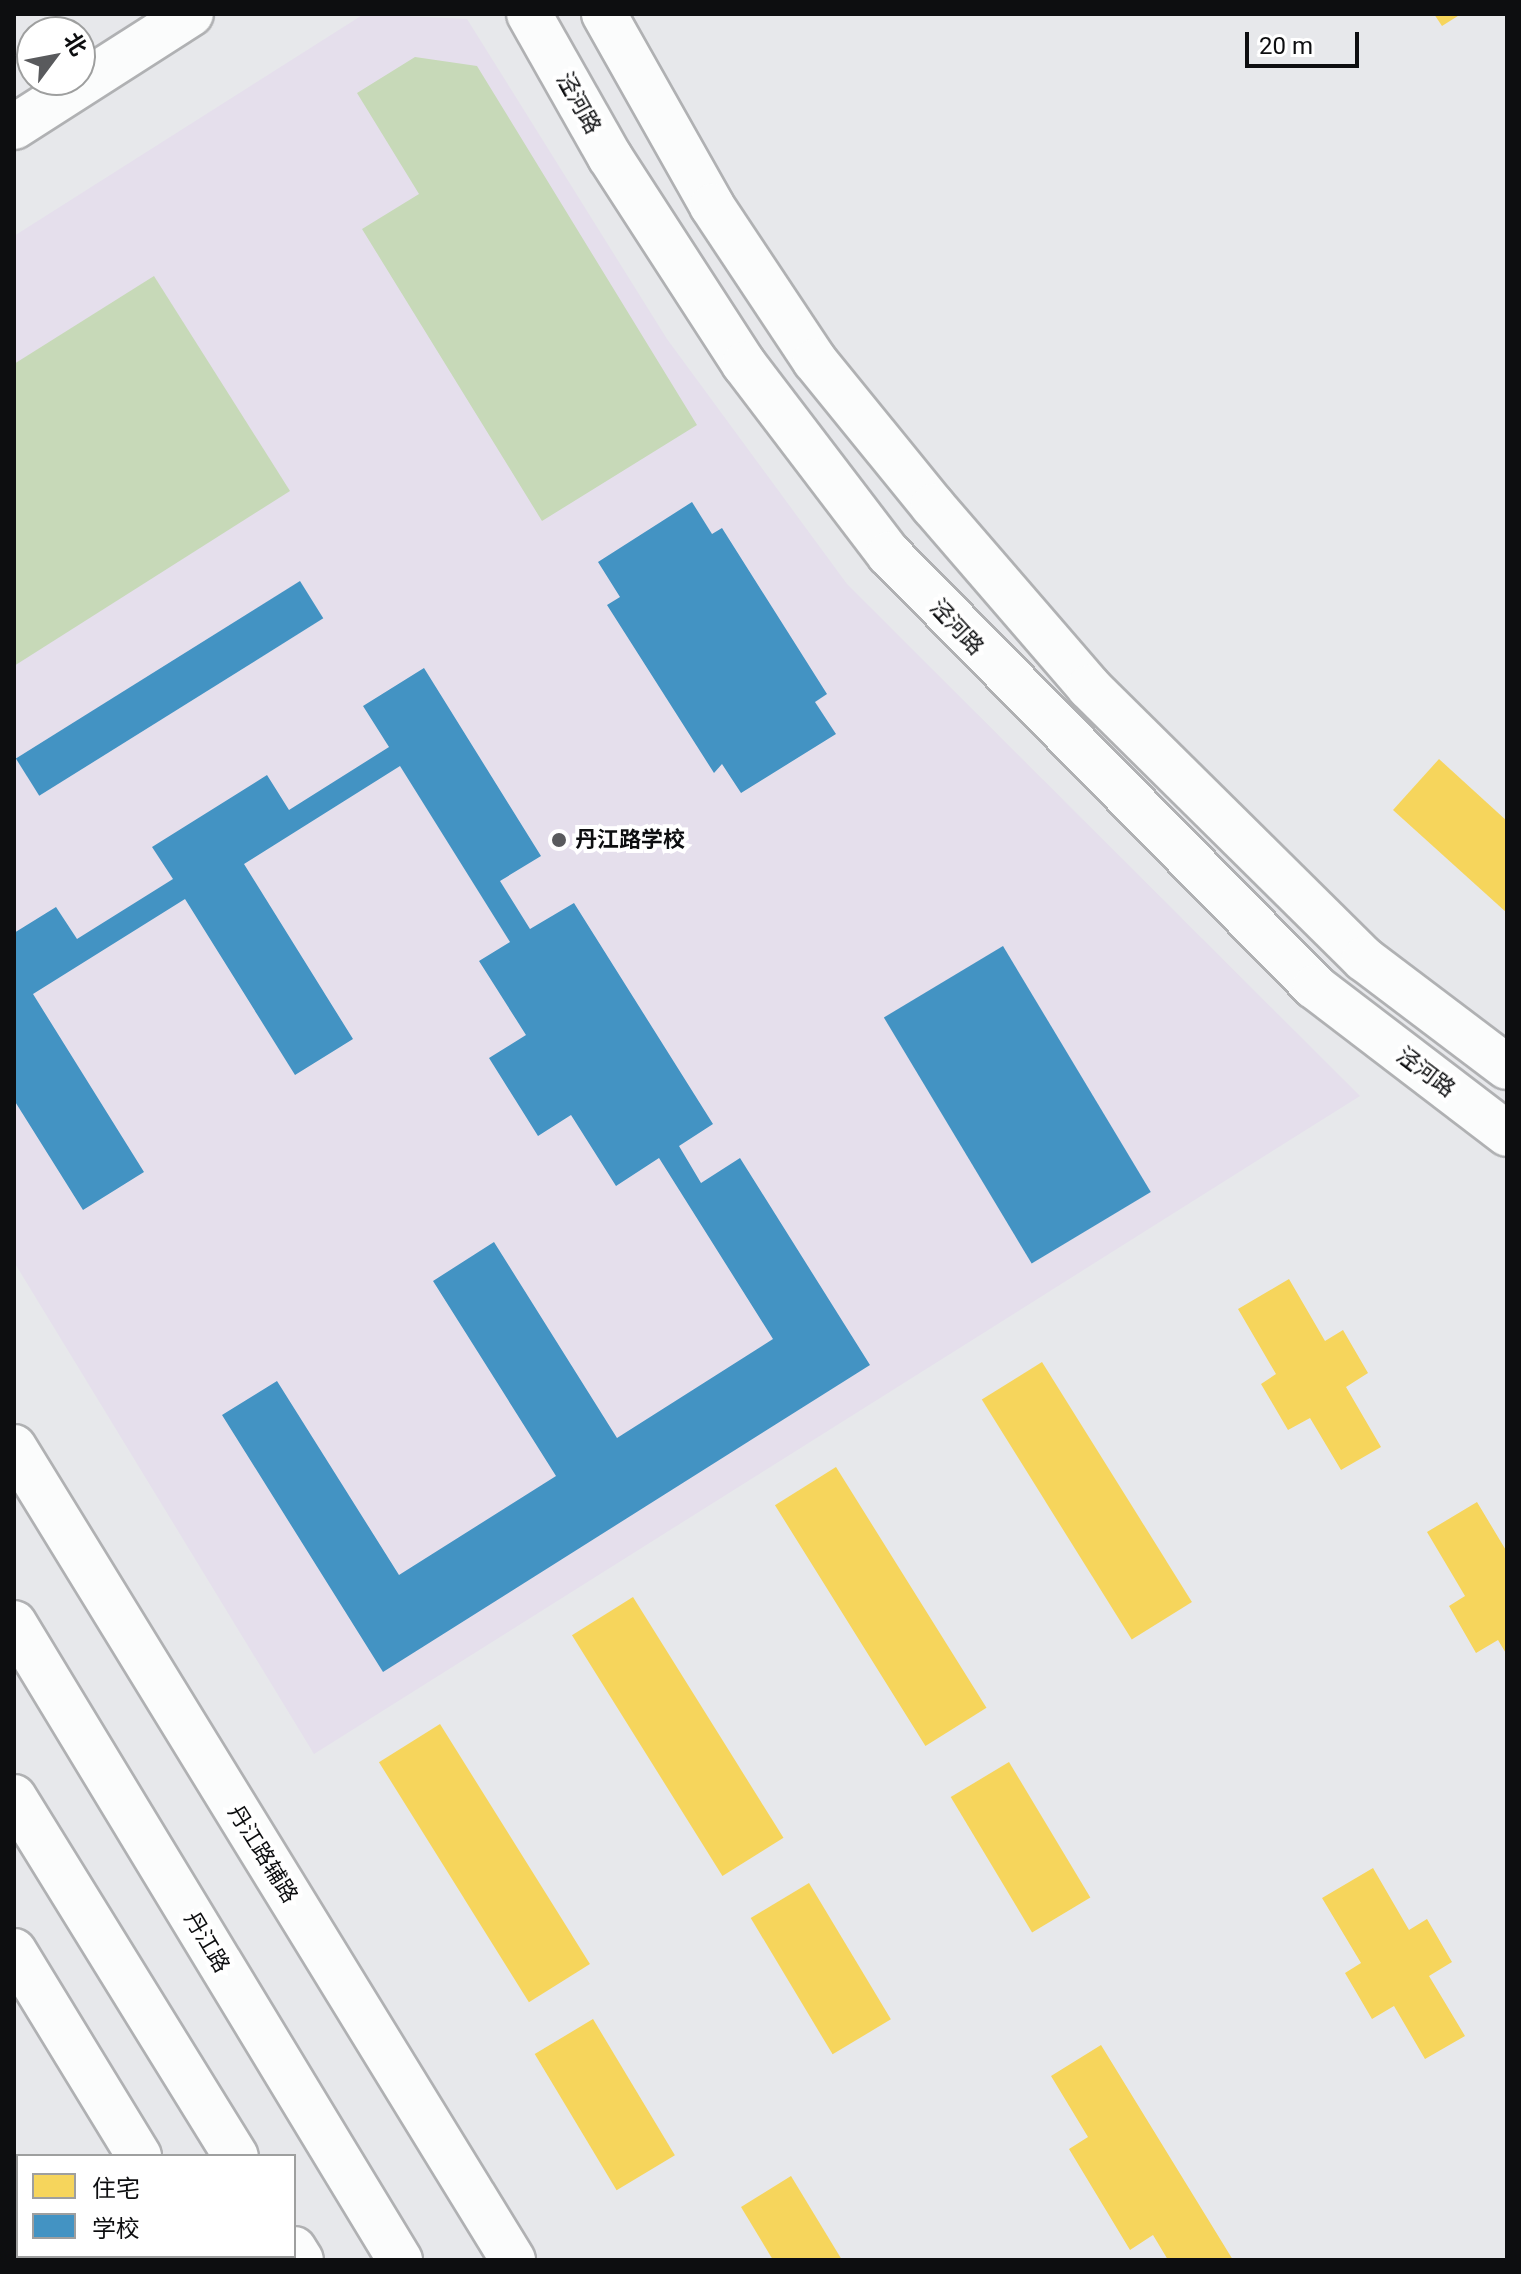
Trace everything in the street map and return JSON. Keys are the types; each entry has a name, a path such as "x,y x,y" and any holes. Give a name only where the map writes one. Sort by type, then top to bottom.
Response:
{"main road":[{"path":"14,127 191,14"},
{"name":"泾河路","path":"529,14 610,157 744,364 889,554 1315,987 1507,1134"},
{"path":"604,14 712,206 815,361 954,530 1089,687 1364,959 1507,1067"},
{"name":"丹江路辅路","path":"14,1447 513,2260"},
{"name":"丹江路","path":"14,1623 400,2260"},
{"path":"14,1797 235,2154"},
{"path":"14,1951 138,2154"}],"shaded area":[{"name":"丹江路学校","path":"364,14 467,19 667,339 847,584 1360,1096 314,1754 14,1262 14,236"}],"green space":[{"path":"415,57 477,66 697,425 542,521 362,229 419,194 357,93"},
{"path":"154,276 290,491 14,666 14,364"}],"building: 住宅":[{"path":"1434,14 1461,14 1442,26"},
{"path":"1439,759 1507,821 1507,913 1393,810"},
{"path":"1289,1279 1325,1341 1343,1330 1368,1373 1346,1387 1381,1447 1341,1470 1310,1418 1288,1430 1261,1384 1276,1374 1238,1309"},
{"path":"1042,1362 1192,1602 1132,1640 982,1400"},
{"path":"836,1467 986,1708 925,1746 775,1505"},
{"path":"1477,1502 1507,1552 1507,1655 1498,1640 1476,1653 1449,1606 1465,1596 1427,1532"},
{"path":"633,1597 783,1838 722,1876 572,1635"},
{"path":"440,1724 590,1964 529,2002 379,1762"},
{"path":"1009,1762 1090,1897 1032,1932 951,1797"},
{"path":"1373,1868 1409,1930 1427,1919 1452,1962 1429,1976 1465,2036 1425,2059 1394,2006 1372,2019 1345,1973 1361,1963 1322,1898"},
{"path":"809,1883 891,2019 833,2054 751,1918"},
{"path":"593,2019 675,2155 617,2190 535,2054"},
{"path":"1101,2045 1233,2260 1168,2260 1153,2235 1130,2250 1069,2149 1088,2137 1051,2076"},
{"path":"791,2176 842,2260 773,2260 741,2207"}],"building: 学校":[{"path":"692,502 712,534 722,528 827,694 815,702 836,734 741,793 722,764 714,773 607,605 620,597 598,562"},
{"path":"300,581 323,618 39,796 16,759"},
{"path":"424,668 541,856 500,881 530,929 574,903 713,1124 679,1146 701,1183 740,1158 870,1365 383,1672 222,1415 277,1381 399,1575 556,1476 433,1281 494,1242 617,1438 773,1339 659,1158 616,1186 571,1115 538,1136 489,1058 526,1035 479,961 510,942 400,766 244,864 353,1039 295,1075 185,899 33,994 144,1172 83,1210 14,1100 14,933 56,907 77,939 173,879 152,847 267,775 289,810 389,747 363,706"},
{"path":"1003,946 1151,1192 1032,1264 884,1018"}],"place":[{"name":"丹江路学校","path":"559,840"}]}
